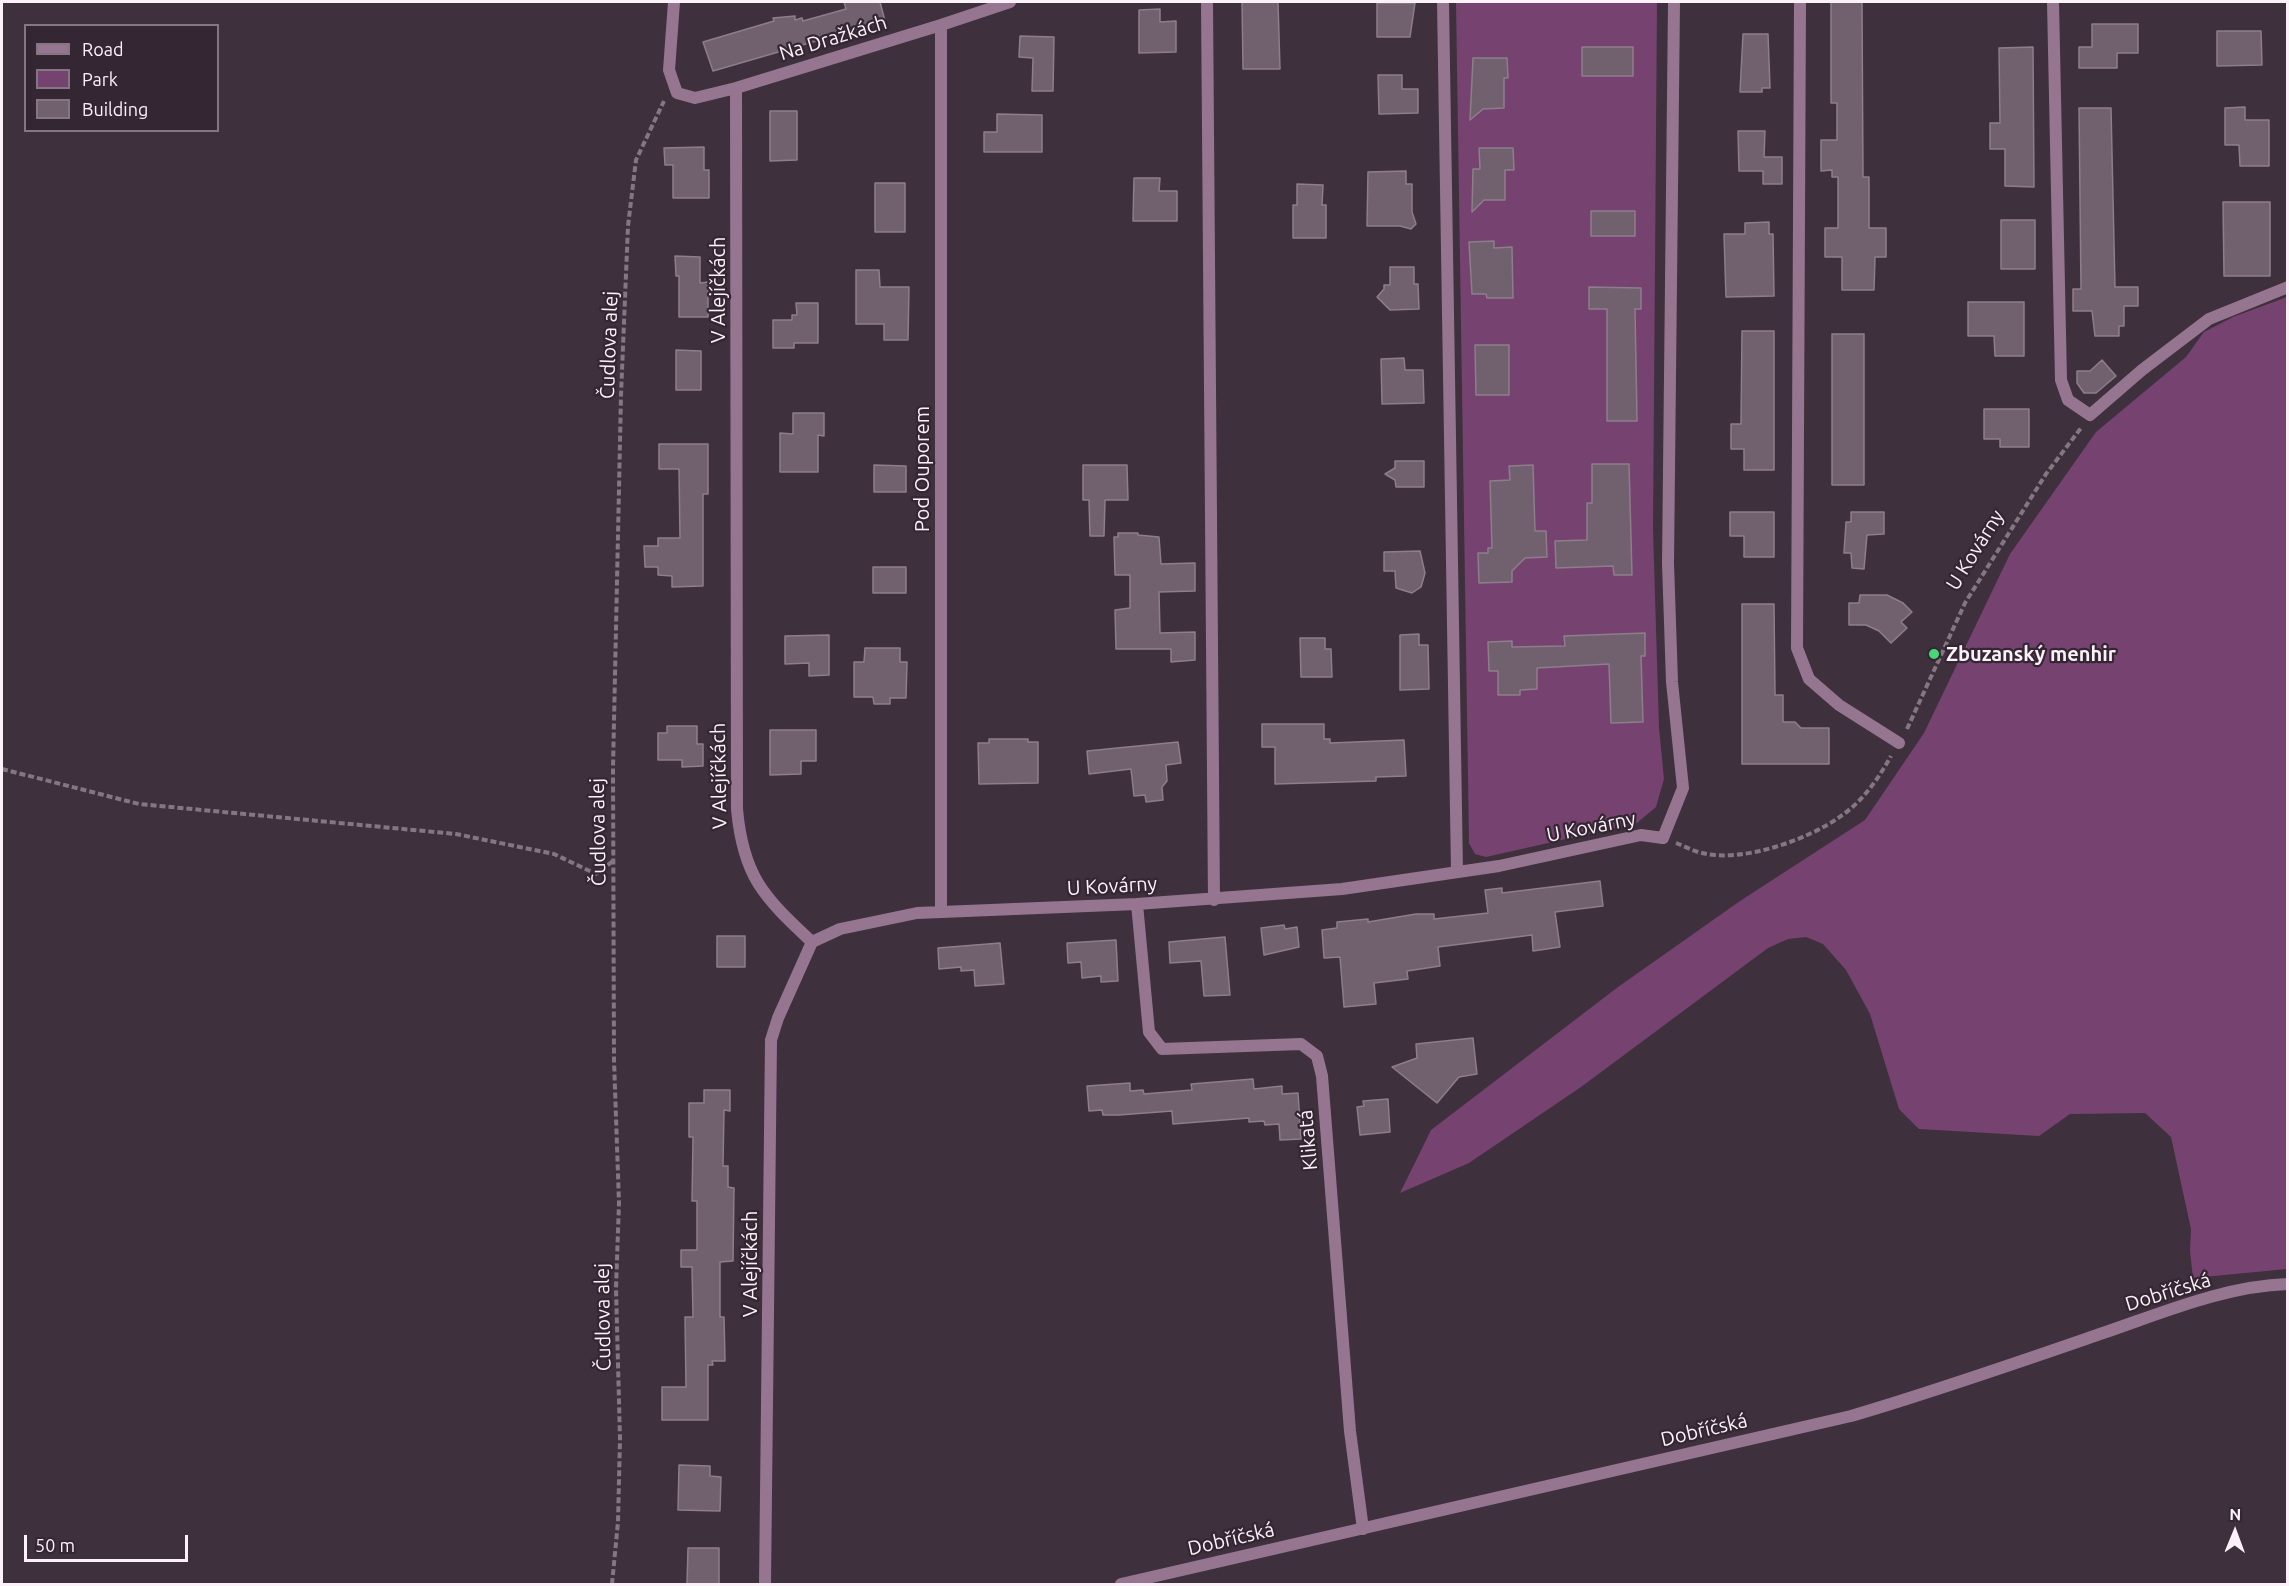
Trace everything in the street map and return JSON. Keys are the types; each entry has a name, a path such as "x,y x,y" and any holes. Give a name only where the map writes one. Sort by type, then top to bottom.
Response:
{"street":[{"path":"674,2 669,70 677,93 695,98 736,87"},
{"name":"Na Dražkách","path":"736,87 941,26 1010,2"},
{"path":"1207,2 1214,900"},
{"path":"1443,2 1457,872"},
{"path":"1663,838 1683,788 1672,682 1668,563 1674,2"},
{"path":"1800,2 1797,648 1809,679 1839,705 1899,743"},
{"path":"2053,2 2061,380 2068,400 2090,415 2142,370 2209,320 2288,287"},
{"name":"Pod Ouporem","path":"941,26 941,912"},
{"name":"V Alejíčkách","path":"736,87 736,809 744,855 753,879 771,904 812,942 777,1018 771,1040 765,1584"},
{"name":"U Kovárny","path":"812,942 840,930 917,913 1214,900 1342,889 1457,872 1641,836 1663,838"},
{"name":"Klikatá","path":"1137,904 1149,1032 1162,1049 1301,1044 1317,1056 1322,1076 1350,1431 1363,1529"},
{"name":"Dobříčská","path":"1121,1584 1851,1416 1924,1395 2195,1301 2273,1284 2288,1284"}],"path":[{"name":"Čudlova alej","path":"612,1584 618,1522 620,1439 616,1288 619,1203 614,1060 614,696 628,225 636,160 662,102 677,93"},
{"name":"U Kovárny","path":"1663,838 1703,854 1747,854 1791,841 1841,817 1861,799 1877,780 1915,716 1965,603 2046,474 2090,415"},
{"path":"2,769 139,804 456,834 554,854 596,874 614,861"}],"green space":[{"path":"1456,2 1657,2 1653,528 1659,728 1664,779 1656,807 1637,823 1486,857 1475,854 1469,843"},
{"path":"2287,297 2287,1269 2193,1278 2190,1251 2191,1229 2171,1137 2145,1113 2070,1114 2039,1136 1919,1129 1899,1109 1870,1014 1846,970 1823,944 1806,937 1788,939 1768,948 1581,1087 1469,1163 1400,1193 1431,1130 1618,987 1740,901 1865,820 1924,733 2010,554 2096,432 2186,357 2204,332 2233,317"}],"building":[{"path":"844,2 880,2 885,21 713,71 703,42 774,21 773,18 795,16 795,20 802,18 803,21 846,9"},
{"path":"1242,2 1278,2 1280,69 1243,69"},
{"path":"1831,2 1862,2 1863,177 1869,177 1869,228 1886,228 1886,257 1875,257 1874,290 1842,290 1842,257 1825,257 1825,228 1838,228 1838,177 1832,177 1832,170 1821,171 1821,140 1837,140 1837,103 1831,103"},
{"path":"1377,3 1415,3 1410,37 1377,37"},
{"path":"1160,9 1160,22 1176,21 1176,52 1139,53 1139,10"},
{"path":"2092,24 2138,24 2138,53 2117,53 2117,68 2079,68 2079,47 2092,47"},
{"path":"2217,31 2261,31 2262,65 2217,66"},
{"path":"1743,34 1768,34 1770,88 1762,88 1762,92 1740,92"},
{"path":"1020,36 1054,37 1053,91 1032,91 1033,58 1019,57"},
{"path":"1582,47 1633,47 1633,76 1582,76"},
{"path":"2033,47 2034,187 2005,186 2005,149 1990,149 1990,123 2000,123 1999,48"},
{"path":"1473,58 1507,58 1508,78 1504,78 1504,108 1483,109 1470,120"},
{"path":"1378,75 1402,75 1402,89 1418,89 1418,113 1379,114"},
{"path":"2245,107 2245,120 2269,120 2269,166 2240,166 2239,145 2225,145 2225,108"},
{"path":"2079,108 2111,108 2115,287 2138,287 2138,306 2124,306 2124,326 2119,326 2119,336 2095,336 2092,311 2073,311 2073,289 2081,289"},
{"path":"770,111 797,111 797,160 770,161"},
{"path":"997,114 1042,115 1042,152 984,152 984,132 997,132"},
{"path":"1738,131 1765,131 1764,157 1782,157 1782,184 1763,184 1763,171 1739,171"},
{"path":"704,147 704,170 709,170 709,198 673,198 673,165 665,165 664,148"},
{"path":"1479,148 1513,148 1514,170 1505,170 1505,200 1484,200 1472,212 1473,169 1480,169"},
{"path":"1406,171 1406,184 1412,184 1412,212 1416,224 1411,229 1400,226 1367,226 1368,172"},
{"path":"1134,178 1160,178 1159,191 1177,191 1177,221 1133,221"},
{"path":"875,183 905,183 905,232 875,232"},
{"path":"1297,184 1323,185 1322,205 1326,205 1326,238 1293,238 1293,205 1297,205"},
{"path":"2223,202 2270,202 2270,276 2224,276"},
{"path":"1591,211 1635,211 1635,236 1591,236"},
{"path":"2001,220 2035,220 2035,269 2001,269"},
{"path":"1769,222 1769,234 1773,234 1774,296 1726,297 1724,234 1745,234 1745,223"},
{"path":"1494,241 1494,248 1512,247 1513,298 1487,298 1486,294 1472,294 1469,242"},
{"path":"675,256 700,257 700,283 708,282 708,317 679,317 679,276 676,276"},
{"path":"1390,267 1414,267 1414,284 1418,284 1419,309 1390,310 1377,297 1384,289 1384,285 1390,285"},
{"path":"856,270 879,270 880,287 909,287 908,340 884,340 884,324 856,324"},
{"path":"1589,287 1641,288 1641,309 1635,309 1637,421 1607,421 1607,309 1589,309"},
{"path":"1968,302 2024,302 2024,356 1995,356 1994,336 1968,336"},
{"path":"796,303 818,303 818,343 794,343 794,348 773,348 773,320 792,320 792,315 797,315"},
{"path":"1742,331 1774,331 1774,470 1744,470 1744,449 1731,449 1731,424 1741,424"},
{"path":"1832,334 1864,334 1864,485 1832,485"},
{"path":"1475,345 1509,345 1509,395 1476,395"},
{"path":"676,350 701,351 701,390 676,390"},
{"path":"1404,358 1405,370 1423,370 1424,403 1382,404 1381,359"},
{"path":"2102,360 2116,376 2096,393 2084,393 2077,383 2077,371 2090,371"},
{"path":"1984,409 2029,409 2029,447 2000,447 2000,439 1984,439"},
{"path":"793,413 824,413 824,436 818,435 818,472 780,472 780,433 793,434"},
{"path":"659,444 708,444 708,494 703,494 703,586 672,587 672,576 658,575 658,567 645,567 644,546 658,546 658,538 680,538 679,469 659,469"},
{"path":"1395,461 1424,461 1424,487 1396,487 1395,480 1385,474 1395,468"},
{"path":"1592,464 1629,464 1632,575 1614,575 1613,566 1556,568 1555,541 1587,540 1587,503 1592,503"},
{"path":"874,465 906,466 906,492 874,492"},
{"path":"1083,465 1127,465 1128,500 1105,500 1104,536 1090,536 1089,500 1083,500"},
{"path":"1533,465 1535,531 1546,531 1547,557 1525,558 1512,571 1512,582 1479,583 1478,553 1488,553 1488,548 1492,548 1490,481 1510,480 1509,466"},
{"path":"1730,512 1774,512 1774,557 1744,557 1744,536 1730,536"},
{"path":"1851,512 1884,512 1884,534 1867,535 1864,569 1852,568 1851,553 1844,553 1846,522 1851,522"},
{"path":"1118,533 1138,533 1138,535 1159,537 1161,564 1195,563 1195,591 1159,592 1160,633 1195,632 1195,660 1171,662 1171,649 1116,649 1115,610 1130,608 1130,575 1115,575 1114,537 1118,537"},
{"path":"1420,551 1425,573 1421,587 1412,593 1396,588 1395,571 1384,571 1384,552"},
{"path":"873,567 906,567 906,593 873,593"},
{"path":"1860,595 1887,595 1903,603 1912,612 1901,622 1907,628 1891,643 1879,631 1866,625 1849,625 1849,603 1859,603"},
{"path":"1742,604 1774,604 1775,695 1783,695 1783,722 1795,722 1801,728 1829,728 1829,764 1742,764"},
{"path":"1645,633 1645,656 1641,656 1643,722 1611,723 1609,664 1537,668 1537,689 1520,690 1520,695 1498,695 1498,671 1489,671 1488,642 1512,641 1512,647 1565,646 1564,636"},
{"path":"1419,634 1419,645 1428,645 1429,689 1400,690 1400,635"},
{"path":"829,635 829,675 809,676 809,663 785,664 785,636"},
{"path":"1300,638 1325,638 1325,649 1331,649 1332,677 1301,677"},
{"path":"865,648 900,648 900,662 907,662 906,698 890,698 890,704 874,704 873,697 854,697 854,662 864,662"},
{"path":"1262,724 1324,724 1324,739 1330,739 1330,743 1404,740 1406,776 1376,777 1376,781 1275,784 1275,747 1262,747"},
{"path":"667,726 697,726 697,744 703,744 703,766 682,767 682,760 658,760 658,733 667,733"},
{"path":"770,730 816,730 816,761 801,761 801,774 770,775"},
{"path":"989,739 1028,739 1028,742 1038,742 1038,783 979,784 978,743 989,743"},
{"path":"1178,742 1181,763 1166,765 1167,781 1162,787 1163,800 1146,802 1145,795 1134,796 1131,769 1089,774 1087,751"},
{"path":"1600,881 1603,906 1555,912 1560,947 1533,951 1532,935 1438,947 1440,966 1407,971 1408,979 1374,983 1376,1004 1344,1007 1340,957 1324,958 1322,930 1337,928 1337,922 1368,919 1368,922 1416,914 1434,914 1434,919 1488,913 1485,890 1502,888 1502,893"},
{"path":"1284,925 1285,929 1297,927 1299,947 1264,955 1261,928"},
{"path":"717,936 745,936 745,967 717,967"},
{"path":"1225,937 1230,995 1204,996 1201,961 1170,963 1169,942"},
{"path":"1116,940 1118,981 1101,982 1101,976 1082,978 1081,962 1068,963 1067,943"},
{"path":"1000,943 1004,984 975,986 974,970 961,971 961,967 939,969 938,948"},
{"path":"1473,1038 1477,1074 1459,1077 1437,1103 1392,1067 1417,1058 1416,1044"},
{"path":"1253,1079 1254,1089 1282,1086 1282,1094 1298,1093 1301,1139 1280,1140 1279,1124 1265,1125 1264,1121 1249,1122 1249,1118 1173,1124 1172,1111 1103,1115 1102,1110 1089,1111 1087,1086 1130,1083 1130,1091 1143,1090 1144,1094 1192,1090 1191,1084"},
{"path":"704,1090 730,1090 730,1111 724,1110 723,1166 728,1166 728,1187 734,1188 733,1261 720,1262 720,1317 724,1317 725,1361 712,1361 713,1365 708,1365 708,1420 662,1420 662,1387 686,1387 685,1317 693,1317 692,1267 681,1267 681,1250 697,1250 697,1201 692,1201 693,1137 689,1137 689,1103 704,1103"},
{"path":"1388,1099 1390,1132 1360,1135 1357,1107 1364,1106 1363,1101"},
{"path":"679,1465 710,1466 710,1476 721,1477 720,1511 678,1510"},
{"path":"688,1548 719,1548 719,1584 687,1584"}],"place":[{"name":"Zbuzanský menhir","path":"1934,654"}]}
